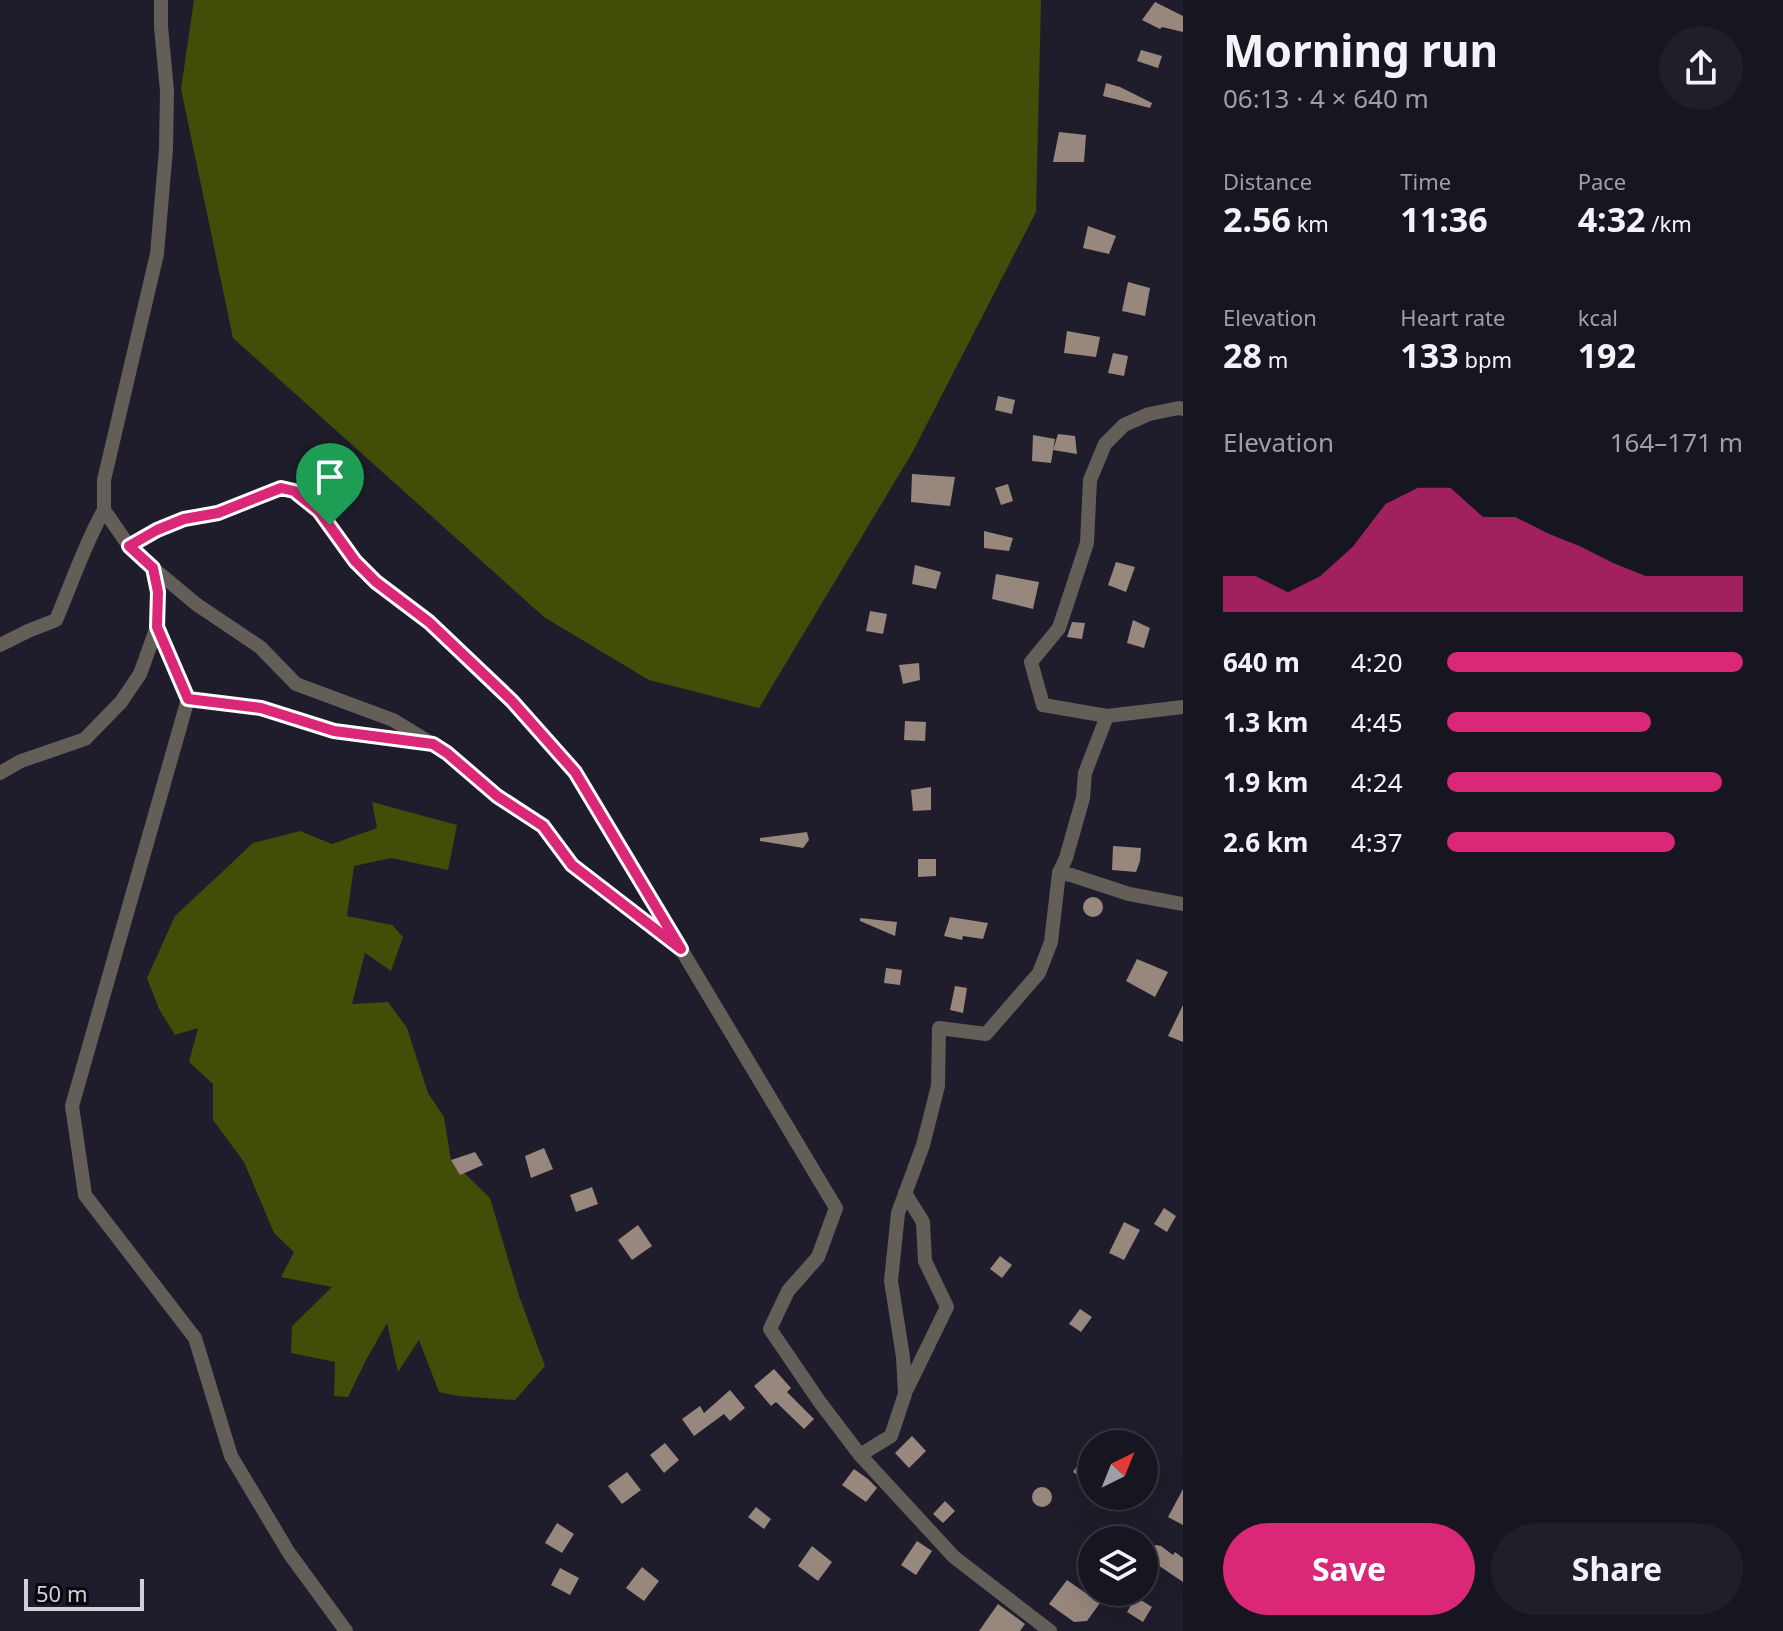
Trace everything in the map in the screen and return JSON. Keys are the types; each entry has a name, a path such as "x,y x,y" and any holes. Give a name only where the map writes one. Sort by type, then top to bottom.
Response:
{"street":[{"path":"0,645 56,620 90,534 104,510 104,480 157,254 166,149 167,91 161,0"},
{"path":"1183,409 1137,419 1124,425 1105,444 1090,480 1087,543 1059,628 1031,662 1043,705 1107,716 1183,707"},
{"path":"129,546 184,519 218,513 281,488 294,491 319,511 355,561 376,582 429,622 512,701 575,772 836,1208 818,1257 788,1291 770,1329 860,1455 954,1557 1050,1631"},
{"path":"104,510 129,546 153,568 196,604 260,647 296,684 393,720 447,753 497,796 543,826 572,865 681,949"},
{"path":"0,773 21,761 85,739 121,702 140,674 157,627 158,592 153,568"},
{"path":"157,627 188,699 72,1106 85,1195 195,1338 231,1456 289,1553 346,1631"},
{"path":"188,699 261,708 334,731 433,744"},
{"path":"905,1394 903,1357 891,1281 898,1213 923,1145 938,1086 939,1028 986,1034 1039,973 1051,942 1059,873 1083,798 1085,773 1107,716"},
{"path":"1059,873 1129,894 1183,904"},
{"path":"860,1455 891,1436 905,1394 947,1307 925,1261 923,1222 905,1193"}],"green space":[{"path":"194,0 1041,0 1036,212 912,453 759,708 649,680 544,617 233,338 181,89"},
{"path":"372,802 457,825 448,870 391,858 354,866 347,916 392,925 403,937 391,971 365,953 352,1004 388,1002 407,1028 428,1093 444,1117 451,1160 490,1198 519,1296 545,1366 515,1400 439,1392 419,1340 398,1372 387,1323 348,1397 334,1396 335,1362 291,1353 292,1326 332,1287 281,1277 294,1252 274,1233 244,1162 213,1120 213,1084 189,1062 198,1028 175,1035 159,1009 147,978 175,916 253,843 300,831 332,844 377,828"}],"building":[{"path":"1155,2 1183,16 1183,32 1160,29 1142,20"},
{"path":"1141,50 1162,56 1158,68 1137,61"},
{"path":"1106,83 1152,103 1150,108 1103,96"},
{"path":"1059,132 1086,135 1084,162 1053,162"},
{"path":"1088,226 1116,236 1109,254 1083,248"},
{"path":"1128,282 1150,288 1145,316 1122,311"},
{"path":"1067,331 1100,337 1096,357 1064,353"},
{"path":"1113,353 1128,356 1124,376 1108,373"},
{"path":"998,396 1015,400 1012,414 995,410"},
{"path":"1058,434 1075,436 1077,454 1053,450"},
{"path":"1033,435 1055,439 1051,463 1032,461"},
{"path":"912,474 955,477 950,506 911,502"},
{"path":"1008,484 1013,501 1001,505 995,488"},
{"path":"984,531 1013,538 1009,551 984,548"},
{"path":"1116,562 1135,567 1126,592 1108,585"},
{"path":"915,565 941,572 936,589 912,584"},
{"path":"996,574 1039,582 1033,609 992,599"},
{"path":"870,611 887,614 883,634 866,631"},
{"path":"1133,620 1150,628 1144,648 1127,643"},
{"path":"1072,622 1085,623 1082,639 1067,637"},
{"path":"919,663 920,680 903,684 899,665"},
{"path":"905,721 926,722 925,741 904,740"},
{"path":"931,787 931,810 913,811 911,790"},
{"path":"807,832 809,840 803,848 760,841 760,838"},
{"path":"1113,846 1141,848 1136,872 1112,870"},
{"path":"918,859 936,859 936,876 918,877"},
{"path":"1089,897 1097,897 1103,907 1097,917 1089,917 1083,911 1083,903"},
{"path":"950,917 988,923 983,939 963,936 962,940 944,936"},
{"path":"860,918 897,922 895,936 860,921"},
{"path":"1137,959 1168,972 1155,997 1126,981"},
{"path":"886,968 902,970 900,985 884,983"},
{"path":"955,986 967,988 963,1013 950,1010"},
{"path":"1183,1005 1183,1042 1168,1036"},
{"path":"544,1148 553,1169 531,1178 525,1156"},
{"path":"475,1152 483,1165 460,1175 451,1160"},
{"path":"592,1187 598,1204 576,1212 570,1195"},
{"path":"1164,1208 1176,1216 1167,1232 1154,1224"},
{"path":"1124,1222 1140,1230 1124,1260 1109,1253"},
{"path":"638,1225 652,1246 632,1260 618,1240"},
{"path":"1000,1256 1012,1265 1002,1278 990,1269"},
{"path":"1080,1309 1092,1317 1081,1332 1069,1324"},
{"path":"774,1369 791,1388 787,1392 814,1419 804,1429 776,1402 771,1406 754,1386"},
{"path":"730,1390 745,1408 730,1421 724,1414 694,1436 682,1419 700,1406 704,1413"},
{"path":"912,1436 926,1451 909,1468 895,1453"},
{"path":"665,1443 679,1460 664,1473 650,1455"},
{"path":"854,1469 877,1488 866,1502 842,1485"},
{"path":"627,1472 641,1490 622,1504 608,1486"},
{"path":"1038,1487 1046,1487 1052,1497 1046,1507 1038,1507 1032,1501 1032,1493"},
{"path":"1183,1489 1183,1525 1168,1517"},
{"path":"945,1501 955,1511 943,1523 933,1514"},
{"path":"756,1507 771,1519 764,1529 748,1517"},
{"path":"557,1523 574,1534 562,1553 545,1543"},
{"path":"917,1541 932,1551 916,1575 901,1565"},
{"path":"1158,1545 1183,1558 1183,1582 1158,1565"},
{"path":"812,1546 832,1562 818,1581 798,1566"},
{"path":"642,1567 659,1581 644,1601 626,1588"},
{"path":"560,1568 579,1578 570,1595 551,1585"},
{"path":"1067,1580 1078,1588 1078,1606 1098,1606 1087,1621 1074,1622 1049,1604"},
{"path":"998,1604 1025,1624 1020,1631 979,1631"},
{"path":"1131,1606 1152,1607 1143,1622 1127,1612"}],"route":[{"path":"281,488 305,498 330,525 355,561 376,582 429,622 512,701 575,772 681,949 572,865 543,826 497,796 433,744 334,731 261,708 188,699 157,627 158,592 153,568 129,546 184,519 218,513 281,488"}]}
